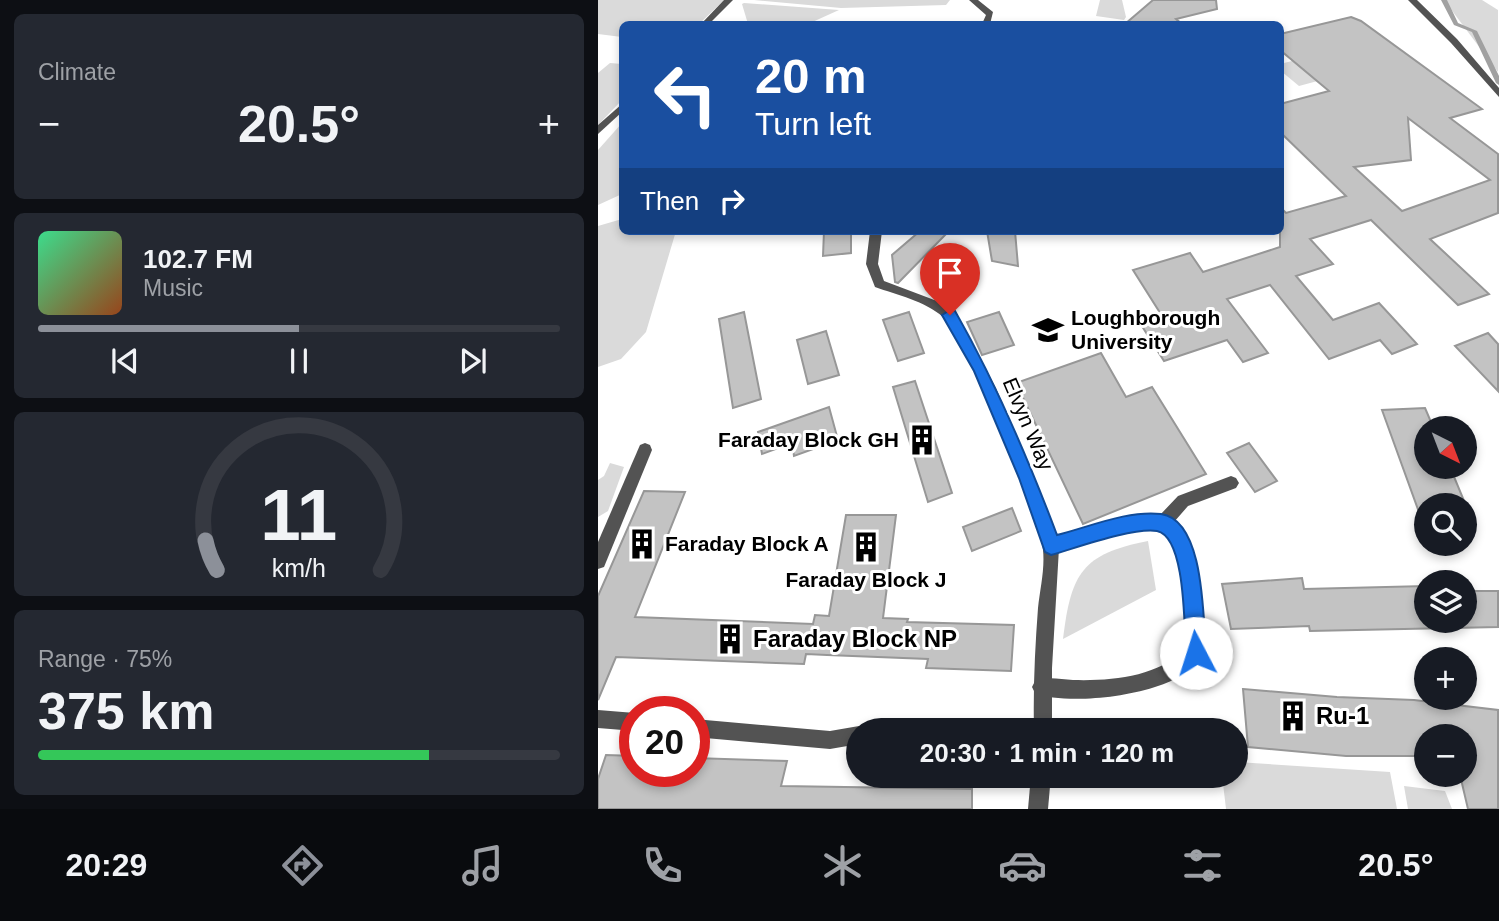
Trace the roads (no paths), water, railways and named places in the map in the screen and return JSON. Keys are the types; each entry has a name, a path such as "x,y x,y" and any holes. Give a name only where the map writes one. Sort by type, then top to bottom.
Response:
{"street":[{"path":"708,21 729,0"},
{"path":"973,0 990,14 987,21"},
{"path":"1412,0 1454,41 1499,94"},
{"path":"598,131 619,110"},
{"name":"Elvyn Way","path":"876,235 872,264 879,284 932,304 950,315 959,330 981,369 1027,478 1051,546 1041,687 1042,718"},
{"path":"598,561 645,450"},
{"path":"1163,523 1183,501 1231,483"},
{"path":"1041,687 1087,691 1162,678 1183,667 1196,653 1188,562 1180,536 1163,523 1139,523 1051,546"},
{"path":"598,719 619,721"},
{"path":"710,729 830,740 846,737"},
{"path":"1038,809 1040,788"}],"waterway":[{"path":"1444,0 1456,24 1474,31 1499,83"}],"place":[{"name":"Loughborough University","path":"1048,330"},
{"name":"Faraday Block GH","path":"922,440"},
{"name":"Faraday Block A","path":"642,544"},
{"name":"Faraday Block J","path":"866,547"},
{"name":"Faraday Block NP","path":"730,639"},
{"name":"Ru-1","path":"1293,716"}]}
